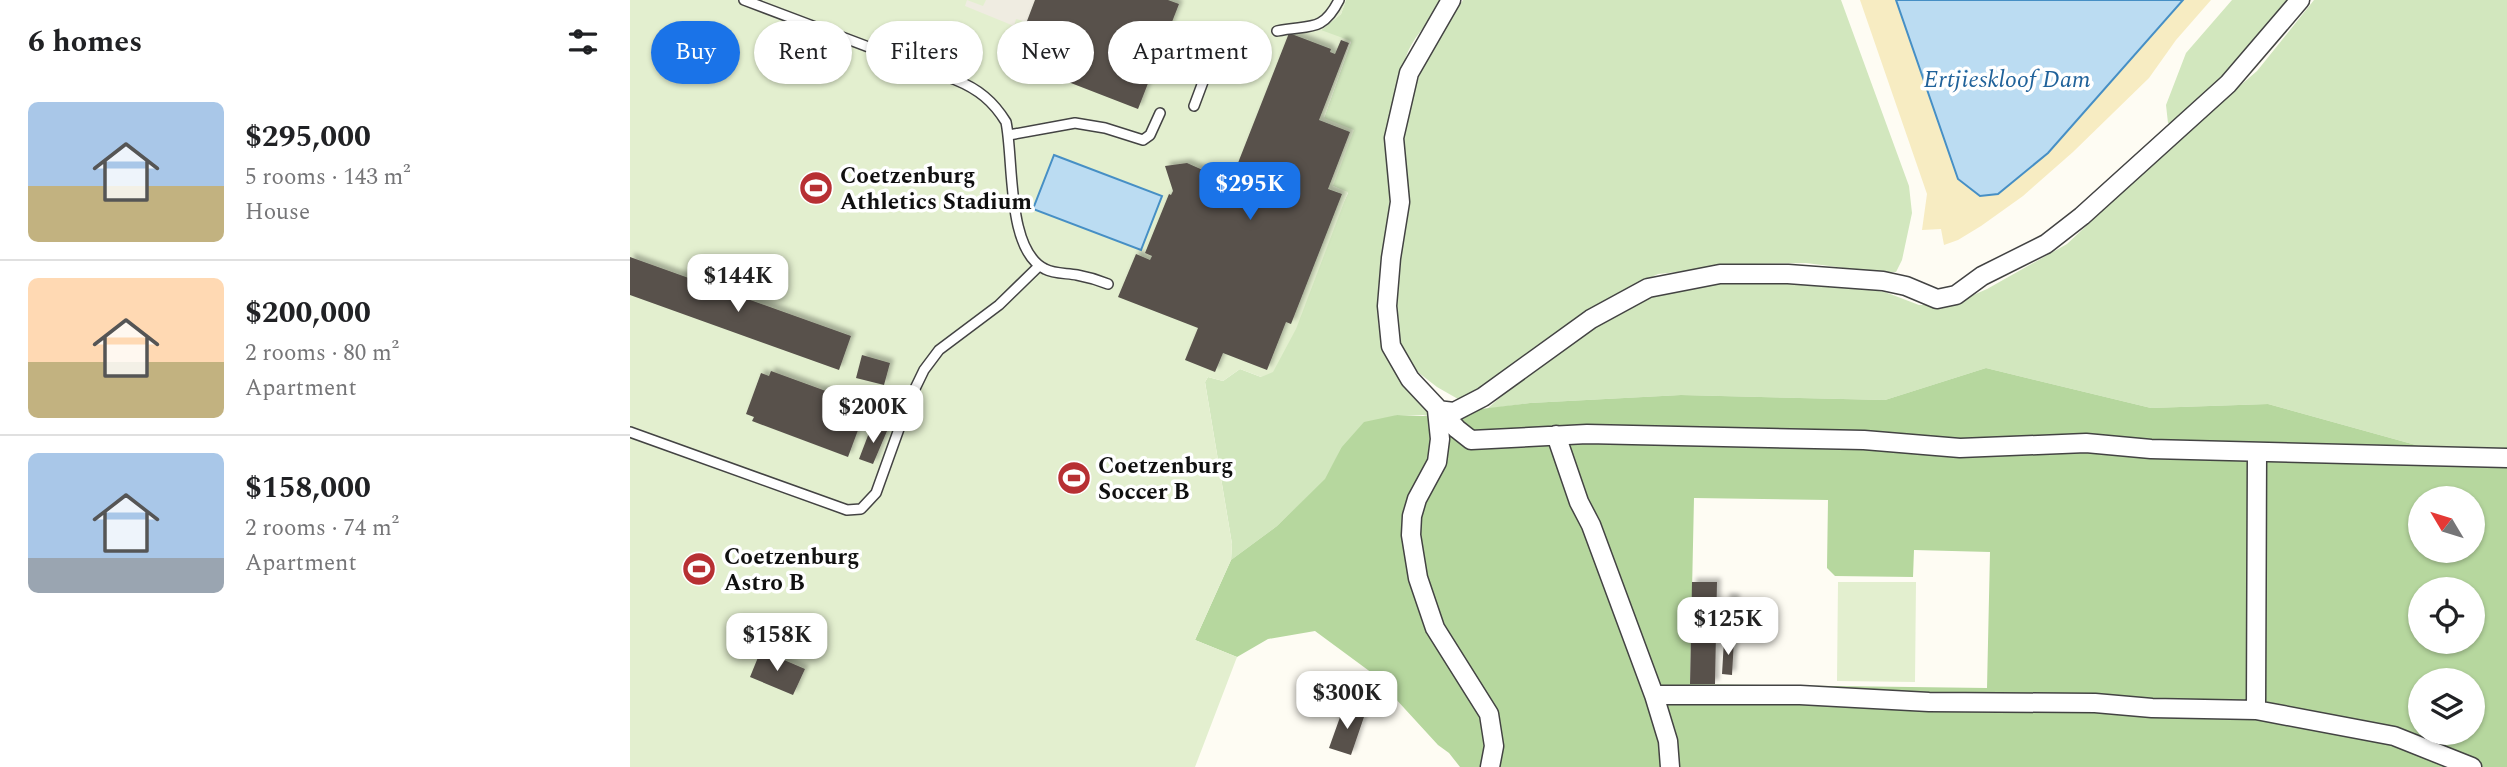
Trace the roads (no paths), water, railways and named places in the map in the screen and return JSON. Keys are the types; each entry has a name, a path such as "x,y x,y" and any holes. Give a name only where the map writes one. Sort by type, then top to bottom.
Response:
{"street":[{"path":"1451,0 1409,73 1394,138 1399,202 1387,306 1391,346 1410,379 1437,410 1471,440 1587,433 1864,440 1960,448 2086,443 2151,449 2507,458"},
{"path":"1437,410 1454,412 1483,397 1591,319 1647,288 1720,274 1788,274 1883,281 1906,286 1937,299 1956,295 1982,276 2046,244 2082,216 2228,84 2300,0"},
{"path":"1437,410 1440,439 1437,462 1417,499 1411,534 1418,578 1435,628 1489,714 1494,746 1490,767"},
{"path":"1556,435 1579,502 1591,525 1654,695 1668,741 1670,767"},
{"path":"2256,710 2257,452"},
{"path":"1654,695 1800,695 1929,702 2095,703 2152,708 2256,710 2394,736 2472,767"}],"lane":[{"path":"744,0 975,88 998,108 1006,122 1019,233 1026,250 1038,266 1049,271 1078,275 1108,284"},
{"path":"1277,31 1303,29 1319,24 1328,19 1339,0"},
{"path":"1194,106 1202,84"},
{"path":"1009,135 1075,123 1105,128 1143,140 1150,135 1160,113"},
{"path":"630,432 847,510 861,509 867,505 879,487 909,401 924,370 939,350 999,305 1038,266"}],"water":[{"name":"Ertjieskloof Dam","path":"1896,0 2183,0 2048,153 1998,194 1980,196 1958,179"},
{"path":"1054,155 1162,196 1141,250 1033,209"}],"place":[{"name":"Coetzenburg Athletics Stadium","path":"816,188"},
{"name":"Coetzenburg Soccer B","path":"1074,478"},
{"name":"Coetzenburg Astro B","path":"699,569"}]}
